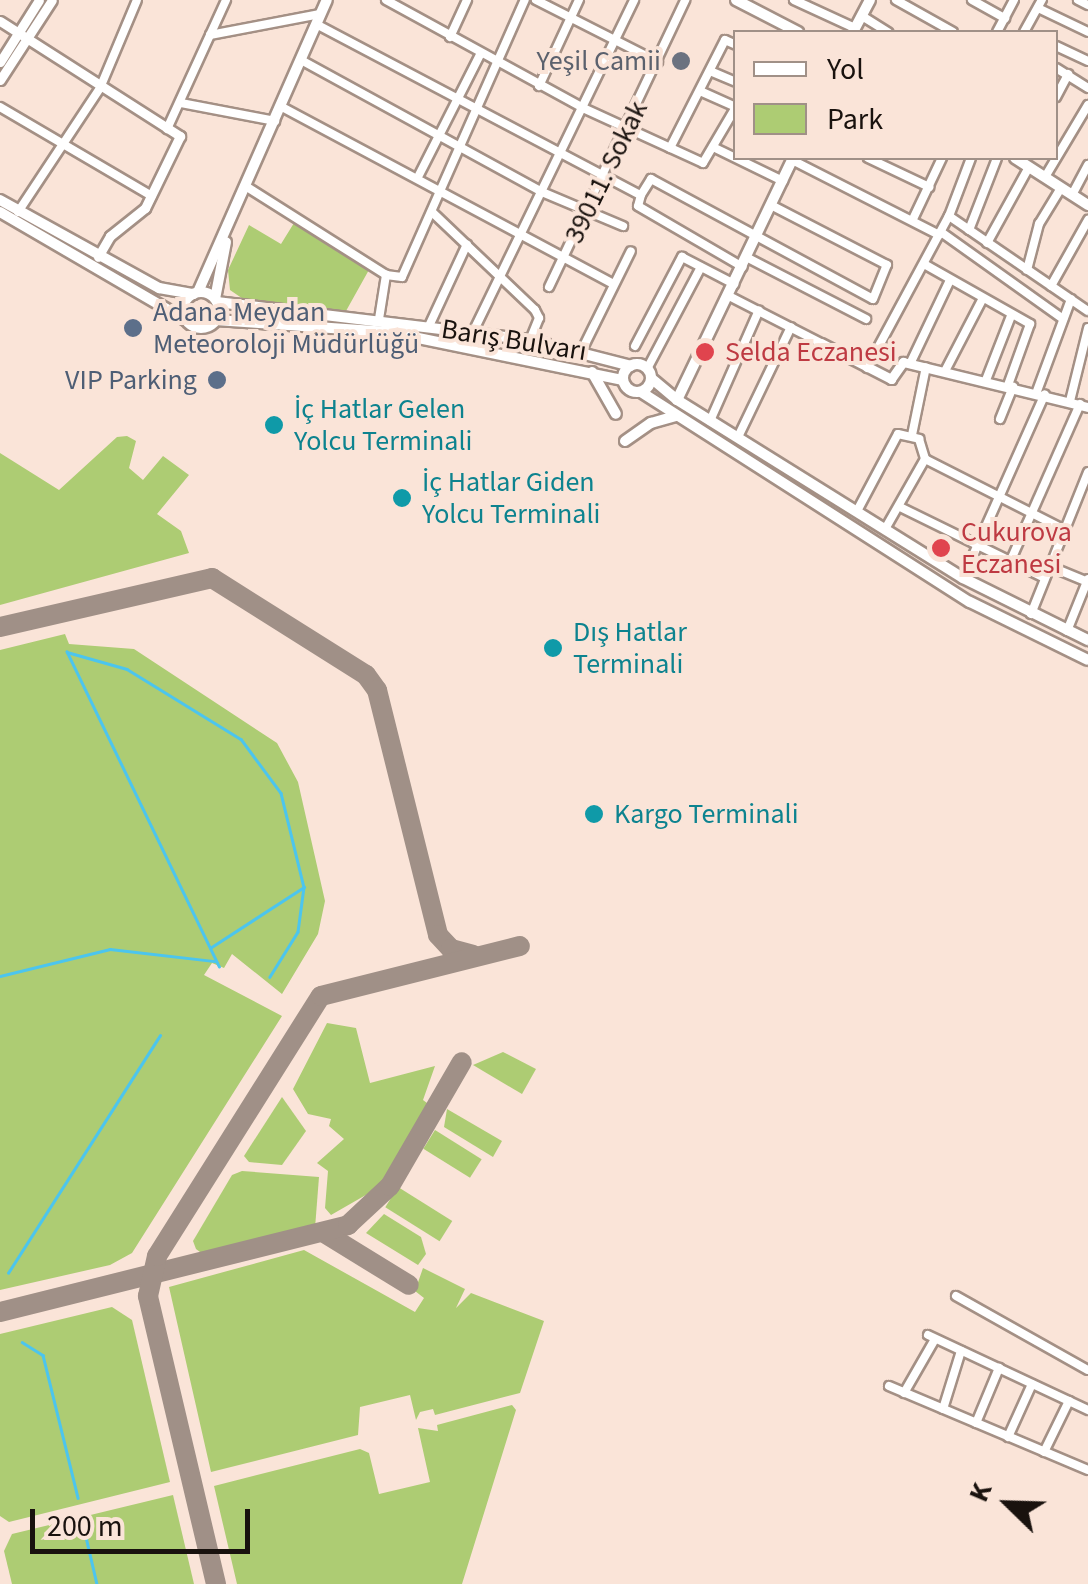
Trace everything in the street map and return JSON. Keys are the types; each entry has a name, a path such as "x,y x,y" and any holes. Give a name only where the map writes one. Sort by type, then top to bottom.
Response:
{"main road":[{"path":"187,322 183,306 195,293 248,187 326,0"},
{"path":"739,1 794,30"},
{"path":"854,30 869,2"},
{"path":"677,400 793,160"},
{"path":"1019,160 1088,205"},
{"name":"Barış Bulvarı","path":"0,200 45,234 200,328 216,320 389,332 623,380 970,602 1088,660"},
{"name":"Barış Bulvarı","path":"0,212 159,288 216,300 530,340 582,350 649,373"},
{"path":"216,320 230,222"},
{"path":"623,380 631,366"},
{"path":"593,371 616,414"},
{"path":"641,392 649,373 677,400 963,578 1088,640"},
{"path":"625,441 651,422 676,416"}],"street":[{"path":"0,80 24,37 38,0"},
{"path":"0,62 52,0"},
{"path":"18,212 100,88 138,0"},
{"path":"167,129 226,0"},
{"path":"386,0 582,108 704,162 733,115"},
{"path":"408,12 414,0"},
{"path":"450,37 467,0"},
{"path":"248,187 386,274 402,277 432,212 438,187 525,0"},
{"path":"536,0 658,62"},
{"path":"539,86 580,0"},
{"path":"472,332 634,0"},
{"name":"39011. Sokak","path":"548,287 629,129 685,0"},
{"path":"794,0 854,30"},
{"path":"856,0 869,2"},
{"path":"896,0 949,30"},
{"path":"972,0 1006,18"},
{"path":"998,30 1014,0"},
{"path":"1078,0 1088,5"},
{"path":"1028,30 1040,4 1088,32"},
{"path":"862,16 885,30"},
{"path":"210,36 318,19 473,109 641,195"},
{"path":"0,21 180,136 152,196 98,258"},
{"path":"670,148 725,40 733,44"},
{"path":"1058,47 1088,61"},
{"path":"419,175 480,54"},
{"path":"302,60 542,192 623,226"},
{"path":"1058,69 1088,88"},
{"path":"710,71 733,81"},
{"path":"1058,93 1068,74"},
{"path":"700,91 733,111"},
{"path":"181,103 276,120"},
{"path":"1058,154 1088,105"},
{"path":"0,107 152,196"},
{"path":"282,107 419,175 519,236 614,284"},
{"path":"714,148 733,157"},
{"path":"738,160 783,182"},
{"path":"795,160 940,234 1064,319"},
{"path":"872,160 930,187"},
{"path":"913,219 930,187 938,160"},
{"path":"866,369 949,216 970,160"},
{"path":"969,230 996,160"},
{"path":"1044,177 1054,160"},
{"path":"1072,194 1088,165"},
{"path":"987,243 1028,167"},
{"path":"771,206 887,265 873,300 650,179 638,206 746,263 866,319"},
{"path":"1028,270 1040,224 1060,188"},
{"path":"432,212 539,318 530,340"},
{"path":"949,216 1088,311"},
{"path":"1052,286 1088,220"},
{"path":"429,326 467,244"},
{"path":"582,350 631,251"},
{"path":"635,346 682,257 734,284"},
{"path":"924,264 1030,324 1000,419"},
{"path":"649,373 701,267"},
{"path":"379,318 386,274"},
{"path":"910,364 950,280"},
{"path":"727,295 890,379 903,362 1079,404"},
{"path":"945,370 983,298"},
{"path":"963,578 999,500 1041,392 1070,299"},
{"path":"710,421 759,310"},
{"path":"986,380 1012,316"},
{"path":"738,438 791,327"},
{"path":"1010,562 1079,404 1088,328"},
{"path":"993,355 1016,362"},
{"path":"912,435 926,366"},
{"path":"858,511 898,434 912,435 926,445 924,459 886,529"},
{"path":"924,459 1064,530"},
{"path":"1031,614 1088,472"},
{"path":"900,507 1044,578"},
{"path":"1049,566 1088,581 1067,631"},
{"path":"956,1296 1088,1370"},
{"path":"904,1393 931,1337 1088,1410"},
{"path":"943,1409 961,1351"},
{"path":"976,1423 999,1368"},
{"path":"1008,1436 1032,1384"},
{"path":"889,1386 1087,1468"},
{"path":"1044,1452 1069,1401"}],"green space":[{"path":"294,223 370,268 346,311 249,303 230,290 228,270 249,225 281,244"},
{"path":"127,436 136,441 129,468 143,480 163,456 189,475 157,514 181,531 189,553 0,605 0,453 59,490 117,437"},
{"path":"65,634 69,644 134,649 277,743 298,782 325,901 318,934 282,994 232,954 224,968 212,963 204,975 282,1016 132,1253 110,1265 0,1290 0,650"},
{"path":"327,1023 356,1028 370,1083 435,1066 423,1100 431,1106 378,1188 331,1215 325,1208 328,1171 317,1163 344,1139 329,1126 331,1119 308,1114 293,1089"},
{"path":"503,1052 536,1069 522,1094 473,1065"},
{"path":"282,1097 306,1131 282,1165 249,1162 244,1156"},
{"path":"447,1109 502,1141 493,1157 444,1127"},
{"path":"435,1130 482,1159 470,1178 423,1149"},
{"path":"242,1171 319,1177 315,1228 204,1255 196,1249 193,1241 232,1175"},
{"path":"398,1187 452,1221 440,1241 385,1207"},
{"path":"384,1214 421,1237 426,1254 418,1265 366,1233"},
{"path":"304,1250 415,1312 424,1298 415,1291 423,1268 465,1289 456,1308 471,1293 544,1321 520,1393 435,1415 433,1409 420,1412 416,1420 410,1395 360,1407 358,1435 211,1472 169,1287"},
{"path":"112,1307 132,1320 170,1482 9,1522 0,1516 0,1334"},
{"path":"512,1405 516,1410 462,1584 237,1584 214,1486 360,1449 369,1453 379,1494 430,1482 418,1428 438,1431 437,1425"},
{"path":"173,1495 194,1584 12,1584 4,1551 12,1534"}],"waterway":[{"path":"219,967 67,652 127,669 241,739 281,793 304,887"},
{"path":"210,948 304,887 298,932 270,977"},
{"path":"0,976 110,949 214,961"},
{"path":"8,1273 160,1035"},
{"path":"22,1342 43,1355 78,1498"},
{"path":"83,1524 97,1584"}],"taxiway":[{"path":"0,627 212,578 366,675 377,690 438,935 451,949 473,955"},
{"path":"216,1584 148,1296 157,1256 321,996 520,946"},
{"path":"0,1312 348,1225 390,1186 462,1062"},
{"path":"326,1234 409,1285"}],"place":[{"name":"Yeşil Camii","path":"681,61"},
{"name":"Adana Meydan Meteoroloji Müdürlüğü","path":"133,328"},
{"name":"Selda Eczanesi","path":"705,352"},
{"name":"VIP Parking","path":"217,380"},
{"name":"İç Hatlar Gelen Yolcu Terminali","path":"274,425"},
{"name":"İç Hatlar Giden Yolcu Terminali","path":"402,498"},
{"name":"Cukurova Eczanesi","path":"941,548"},
{"name":"Dış Hatlar Terminali","path":"553,648"},
{"name":"Kargo Terminali","path":"594,814"}]}
